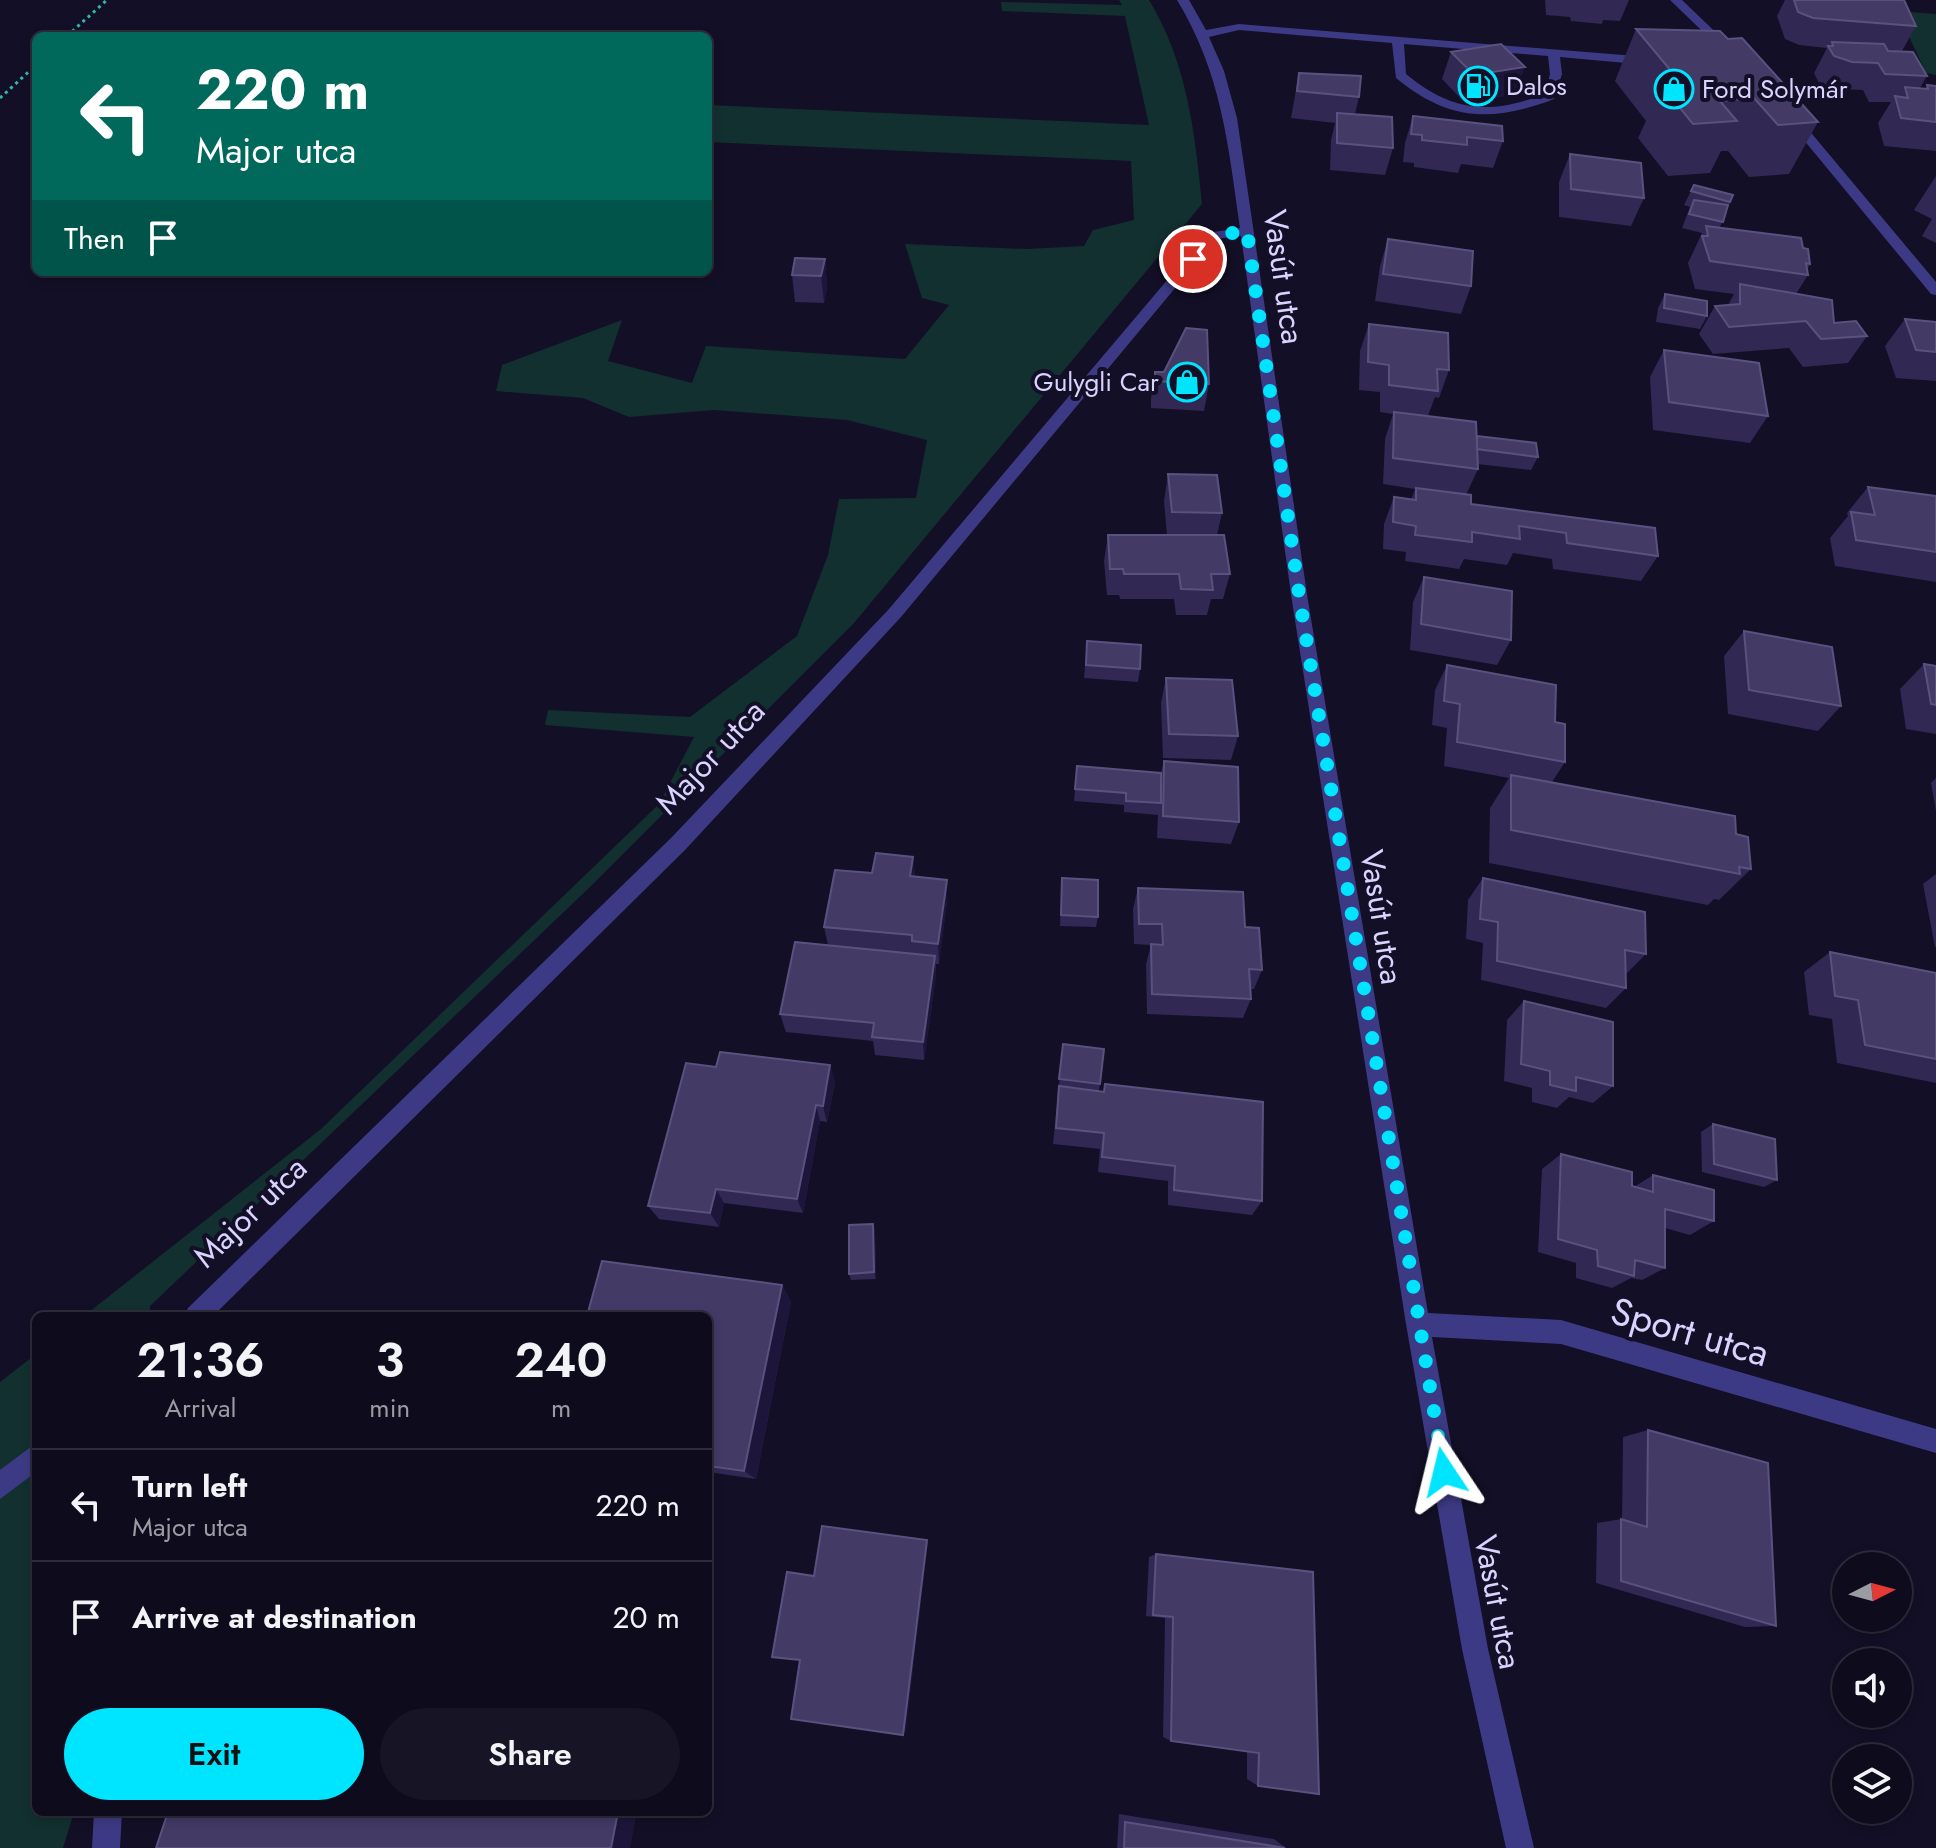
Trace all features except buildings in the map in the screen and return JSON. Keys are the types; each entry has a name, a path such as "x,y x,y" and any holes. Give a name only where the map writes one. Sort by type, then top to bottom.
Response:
{"street":[{"name":"Vasút utca","path":"1183,0 1205,34 1221,75 1231,118 1300,601 1418,1324 1475,1649 1520,1848"},
{"path":"1676,0 1738,59"},
{"path":"1205,34 1239,27 1658,62"},
{"path":"1398,41 1400,75 1419,93 1475,114 1527,106 1550,96 1556,74 1554,54"},
{"path":"1785,111 1936,291"},
{"name":"Major utca","path":"200,1312 689,833 895,613 1212,236 1247,231"},
{"name":"Sport utca","path":"1418,1324 1561,1332 1936,1441"},
{"path":"0,1486 32,1459"},
{"path":"106,1848 108,1816"}],"path":[{"path":"71,32 107,0"},
{"path":"0,98 32,69"}],"green space":[{"path":"1119,0 1149,0 1172,48 1181,73 1192,125 1202,204 854,623 589,888 150,1306 150,1312 89,1312 321,1129 659,804 694,737 545,725 548,710 690,717 797,636 828,555 839,499 916,498 927,440 847,420 714,410 629,417 583,398 496,391 502,365 622,320 608,361 692,383 706,346 905,359 949,305 922,298 905,244 1026,249 1084,246 1093,230 1134,220 1131,161 712,142 712,105 1149,125 1125,16 1002,11 1001,2 1122,5"},
{"path":"1897,11 1936,14 1936,75 1926,73"},
{"path":"32,1357 32,1816 73,1816 63,1848 0,1848 0,1382"}],"place":[{"name":"Dalos","path":"1478,86"},
{"name":"Ford Solymár","path":"1674,89"},
{"name":"Gulygli Car","path":"1187,382"}],"route":[{"path":"1193,259 1212,236 1247,231 1300,601 1444,1472"}]}
